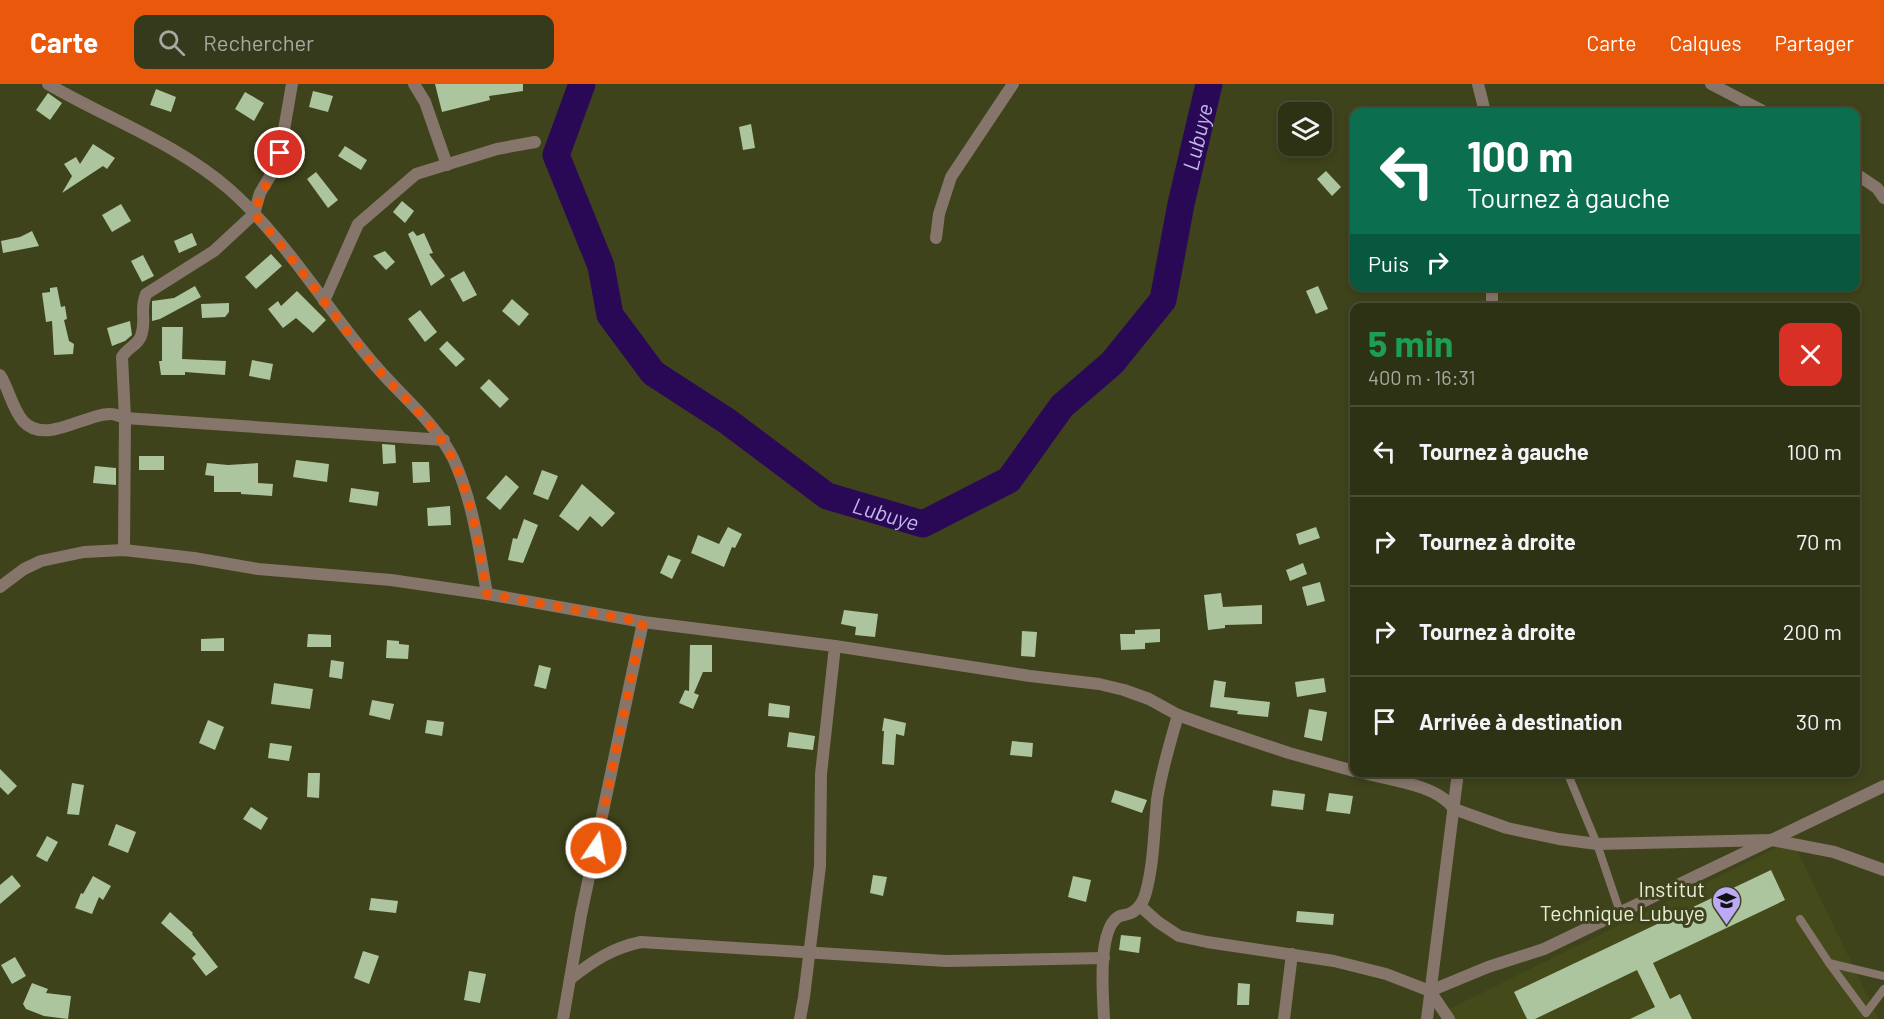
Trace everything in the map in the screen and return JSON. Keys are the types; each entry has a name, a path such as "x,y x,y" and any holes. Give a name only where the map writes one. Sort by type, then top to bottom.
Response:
{"street":[{"path":"48,84 86,106 162,143 229,189 276,238 373,364 444,440 466,490 487,594"},
{"path":"124,549 125,418 122,357 140,340 144,323 141,306 146,294 214,251 254,214 260,194 276,166 280,153 292,84"},
{"path":"414,84 425,102 447,165"},
{"path":"936,238 939,214 951,177 1013,84"},
{"path":"1478,84 1484,108"},
{"path":"1711,84 1757,108"},
{"path":"324,301 358,224 416,174 497,149 535,142"},
{"path":"1860,177 1877,188 1884,198"},
{"path":"0,375 18,414 25,423 39,430 69,427 112,414 125,418 444,440"},
{"path":"0,587 24,569 41,561 84,552 124,549 258,569 391,580 487,594 643,622 835,646 1030,676 1099,684 1149,699 1178,715 1289,753 1350,770"},
{"path":"563,1019 581,915 643,622"},
{"path":"800,1019 820,866 821,774 835,646"},
{"path":"1104,1019 1104,958 1107,930 1118,916 1130,914 1140,906 1146,893 1158,799 1166,756 1178,715"},
{"path":"1381,777 1429,791 1449,802 1454,809 1507,828 1559,840 1598,844 1772,840 1834,852 1884,870"},
{"path":"1428,1019 1457,777"},
{"path":"1430,991 1488,967 1544,949 1623,915 1884,786"},
{"path":"1140,906 1179,936 1334,961 1386,974 1430,991 1449,1019"},
{"path":"570,979 590,964 620,947 641,942 946,961 1104,958"},
{"path":"1284,1019 1292,954"}],"lane":[{"path":"1569,777 1598,844 1623,915"},
{"path":"1800,919 1866,1013 1884,989"},
{"path":"1829,963 1884,976"}],"shaded area":[{"name":"Institut Technique Lubuye","path":"1792,840 1879,1019 1449,1019 1445,1011"}],"building":[{"path":"435,84 523,84 523,91 489,96 490,100 442,112"},
{"path":"156,89 176,97 171,112 150,105"},
{"path":"313,91 333,96 328,112 309,107"},
{"path":"245,92 264,103 254,121 235,109"},
{"path":"48,93 62,103 50,120 36,110"},
{"path":"751,124 755,148 743,150 739,127"},
{"path":"93,144 115,158 107,169 103,166 62,193 72,176 64,164 76,157 80,164"},
{"path":"345,146 367,160 361,170 338,156"},
{"path":"1326,171 1341,187 1332,196 1317,179"},
{"path":"316,172 338,200 328,208 307,179"},
{"path":"402,201 414,211 405,223 393,212"},
{"path":"121,204 131,221 112,232 102,215"},
{"path":"32,231 39,246 3,253 1,241 20,237"},
{"path":"413,231 417,236 424,233 433,253 429,254 445,276 431,286 408,234"},
{"path":"192,233 197,245 179,253 174,241"},
{"path":"385,251 395,262 386,270 373,256"},
{"path":"271,254 282,266 256,289 245,277"},
{"path":"143,255 154,276 142,282 131,261"},
{"path":"464,271 477,295 463,302 450,279"},
{"path":"195,286 201,297 152,321 152,301 174,298"},
{"path":"1318,286 1328,309 1316,314 1306,291"},
{"path":"57,287 61,307 65,306 67,319 64,320 69,341 74,344 73,354 54,355 52,321 46,322 42,293 50,292 50,288"},
{"path":"297,291 326,320 313,333 296,318 283,328 268,309 278,301 281,306"},
{"path":"512,299 529,314 519,326 502,311"},
{"path":"229,303 229,312 225,317 202,318 201,304"},
{"path":"420,310 437,332 425,342 408,319"},
{"path":"130,321 132,335 125,341 112,346 107,328"},
{"path":"162,327 183,327 182,359 226,361 225,375 185,372 185,375 161,375 159,361 162,361"},
{"path":"447,341 465,359 456,367 439,349"},
{"path":"252,360 273,364 270,380 249,376"},
{"path":"489,379 509,399 500,408 480,388"},
{"path":"382,444 395,445 396,463 383,464"},
{"path":"139,456 164,456 164,470 139,470"},
{"path":"296,460 329,464 327,482 293,477"},
{"path":"412,462 429,462 430,482 413,483"},
{"path":"207,463 228,465 258,463 258,483 273,484 272,496 241,494 241,492 214,492 214,476 205,475"},
{"path":"95,466 116,468 116,485 93,483"},
{"path":"542,470 558,476 548,500 533,494"},
{"path":"506,475 519,487 500,510 486,498"},
{"path":"582,484 615,513 602,527 590,516 578,531 559,516"},
{"path":"351,488 379,492 377,506 349,502"},
{"path":"450,506 451,525 428,526 427,508"},
{"path":"524,519 538,525 523,563 508,560 513,538 517,539"},
{"path":"728,527 742,534 735,548 732,547 724,567 691,553 698,535 719,544"},
{"path":"1316,527 1320,538 1299,545 1296,534"},
{"path":"668,555 681,560 672,579 660,573"},
{"path":"1303,563 1307,574 1290,581 1286,570"},
{"path":"1320,582 1325,601 1307,606 1302,587"},
{"path":"1221,593 1223,607 1262,605 1262,624 1225,625 1225,628 1208,630 1204,595"},
{"path":"844,610 878,614 875,637 855,635 856,627 841,624"},
{"path":"1160,629 1160,642 1145,643 1145,649 1121,650 1120,634 1135,634 1135,630"},
{"path":"1022,631 1037,632 1035,657 1021,656"},
{"path":"308,634 331,635 331,647 307,647"},
{"path":"224,638 224,651 201,651 201,639"},
{"path":"387,640 409,645 408,659 386,658"},
{"path":"690,645 712,645 712,672 703,672 694,693 699,695 693,709 679,703 685,690 689,691"},
{"path":"331,660 344,662 342,679 329,677"},
{"path":"539,665 551,668 546,689 534,686"},
{"path":"1324,678 1326,692 1297,697 1295,682"},
{"path":"1214,680 1226,682 1224,697 1270,702 1268,717 1237,714 1238,711 1210,707"},
{"path":"274,683 313,689 310,709 271,704"},
{"path":"372,700 394,704 390,720 369,715"},
{"path":"769,703 790,706 789,718 768,716"},
{"path":"1309,709 1327,712 1322,741 1304,737"},
{"path":"884,718 906,723 904,736 896,734 894,765 882,764"},
{"path":"208,720 224,727 215,750 199,743"},
{"path":"427,720 444,722 442,736 425,733"},
{"path":"789,732 815,736 813,750 787,747"},
{"path":"1012,741 1033,743 1032,757 1010,755"},
{"path":"270,743 292,746 289,761 268,758"},
{"path":"0,769 17,786 8,795 0,787"},
{"path":"308,773 320,773 319,798 307,797"},
{"path":"72,783 84,785 79,815 67,814"},
{"path":"1115,790 1147,800 1142,813 1111,802"},
{"path":"1273,790 1305,794 1303,810 1271,806"},
{"path":"1329,793 1353,796 1350,814 1326,811"},
{"path":"251,807 268,818 261,830 243,819"},
{"path":"116,824 136,832 128,853 108,845"},
{"path":"47,836 58,842 47,862 36,856"},
{"path":"1771,870 1785,900 1653,963 1670,999 1680,994 1692,1019 1630,1019 1655,1007 1637,970 1535,1019 1527,1019 1514,992"},
{"path":"12,875 21,886 0,904 0,885"},
{"path":"873,875 887,877 883,896 870,893"},
{"path":"93,876 111,886 103,900 99,897 92,914 75,908 81,893 83,894"},
{"path":"1073,876 1091,880 1086,902 1068,897"},
{"path":"371,898 398,901 396,913 369,910"},
{"path":"1297,911 1334,914 1333,925 1296,922"},
{"path":"170,912 193,933 218,967 206,976 192,958 196,954 161,923"},
{"path":"1121,935 1141,937 1139,953 1119,950"},
{"path":"363,951 379,956 369,984 354,978"},
{"path":"15,957 26,976 12,984 1,965"},
{"path":"469,971 486,974 480,1003 464,1000"},
{"path":"32,983 48,989 46,993 71,996 68,1019 44,1016 26,1009 23,1004"},
{"path":"1238,983 1250,984 1249,1005 1237,1005"}],"waterway":[{"name":"Lubuye","path":"582,84 556,155 601,266 610,315 653,373 727,421 827,496 923,524 1009,480 1062,406 1112,363 1163,300 1181,204 1209,84"}],"place":[{"name":"Institut Technique Lubuye","path":"1726,926"}],"route":[{"path":"280,153 276,166 260,194 254,214 276,238 373,364 444,440 466,490 487,594 643,622 596,848"}]}
